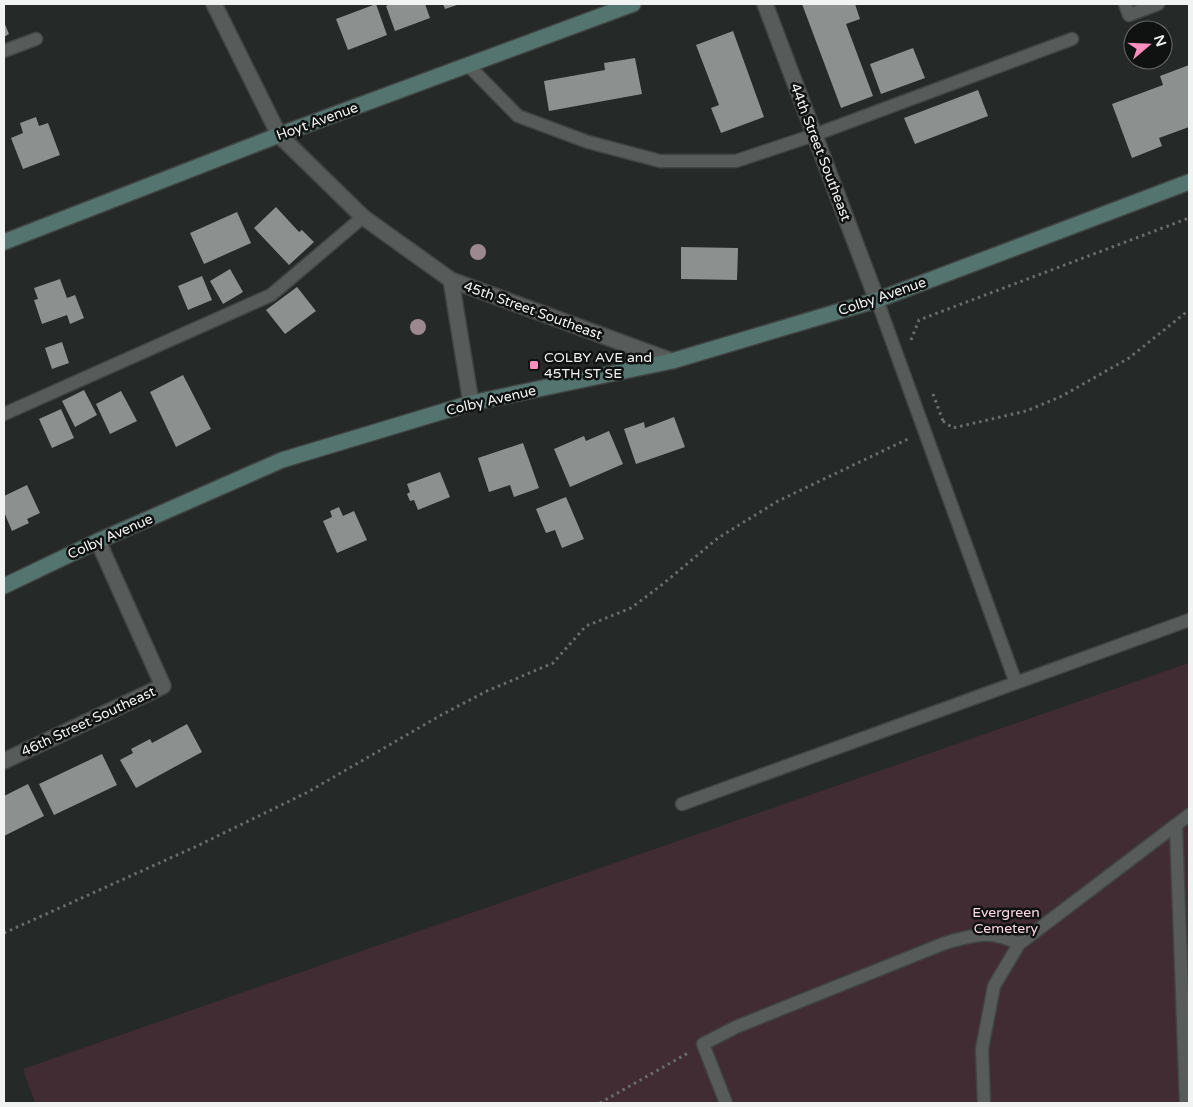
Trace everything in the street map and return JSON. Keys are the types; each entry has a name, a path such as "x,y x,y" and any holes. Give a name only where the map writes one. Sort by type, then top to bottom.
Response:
{"main road":[{"name":"Hoyt Avenue","path":"4,242 279,136 632,4"},
{"name":"Colby Avenue","path":"4,586 98,541 282,460 471,402 672,360 876,300 1189,182"}],"street":[{"name":"45th Street Southeast","path":"214,4 279,136 363,217 451,280 672,360"},
{"name":"44th Street Southeast","path":"765,4 876,300"},
{"name":"45th Street Southeast","path":"451,280 471,402"},
{"name":"46th Street Southeast","path":"4,761 163,686 98,541"}],"lane":[{"path":"1125,4 1129,15 1158,4"},
{"path":"4,51 36,39"},
{"path":"468,65 518,116 588,142 660,161 736,161 814,135 1072,39"},
{"path":"4,414 270,295 363,217"},
{"path":"876,300 1016,683"},
{"path":"682,804 1189,620"},
{"path":"984,1103 982,1049 994,986 1019,944 1176,827 1189,815"},
{"path":"1176,827 1186,1103"},
{"path":"726,1103 703,1044 736,1026 945,943 976,935 1002,935 1019,944"}],"path":[{"path":"914,348 911,339 919,320 1189,218"},
{"path":"932,393 943,421 953,428 1026,410 1062,396 1129,358 1189,310"},
{"path":"4,933 197,846 280,805 488,691 553,663 586,626 631,608 718,538 778,501 943,421"},
{"path":"600,1103 703,1044"}],"green space":[{"name":"Evergreen Cemetery","path":"1189,663 1189,1103 35,1103 23,1069"}],"building":[{"path":"376,4 387,35 348,50 336,19"},
{"path":"391,4 425,4 430,18 395,31 386,6"},
{"path":"443,4 460,4 445,9"},
{"path":"802,4 855,4 860,19 846,24 873,96 841,108"},
{"path":"4,22 9,34 4,37"},
{"path":"733,31 764,117 721,133 711,108 719,105 696,45"},
{"path":"913,48 925,78 881,94 870,64"},
{"path":"635,58 642,94 549,111 544,81 605,70 604,63"},
{"path":"1189,65 1189,127 1159,138 1162,146 1132,158 1112,104 1163,85 1160,76"},
{"path":"978,90 988,116 915,144 904,118"},
{"path":"36,117 39,126 48,123 60,155 23,169 11,138 23,133 20,123"},
{"path":"276,207 299,232 302,230 314,242 289,265 254,228"},
{"path":"237,212 251,243 204,264 190,233"},
{"path":"681,247 738,248 737,280 681,279"},
{"path":"230,269 243,292 223,304 210,281"},
{"path":"202,276 212,300 188,310 178,286"},
{"path":"60,279 67,298 75,295 84,318 70,324 67,315 42,324 34,300 38,299 34,288"},
{"path":"297,287 316,311 285,334 266,310"},
{"path":"62,342 69,363 52,369 45,348"},
{"path":"183,375 211,429 176,447 150,392"},
{"path":"84,390 97,415 75,427 62,401"},
{"path":"121,391 137,421 110,434 96,404"},
{"path":"61,409 74,438 52,448 39,419"},
{"path":"674,417 685,447 636,464 624,429 644,422 645,428"},
{"path":"609,431 623,464 570,487 554,449 584,436 586,441"},
{"path":"523,443 539,488 514,497 510,485 489,492 478,458"},
{"path":"440,472 450,497 418,510 414,500 410,501 407,494 410,492 407,484"},
{"path":"27,485 40,513 27,519 29,523 12,531 4,512 4,496"},
{"path":"566,497 584,539 562,548 555,530 546,533 536,509"},
{"path":"339,507 343,516 354,511 367,540 337,553 323,521 332,517 330,511"},
{"path":"187,724 202,752 136,788 120,760 133,753 131,749 150,739 152,743"},
{"path":"102,754 117,785 54,815 39,784"},
{"path":"28,784 44,816 4,836 4,796"}],"place":[{"name":"COLBY AVE and 45TH ST SE","path":"534,365"}]}
